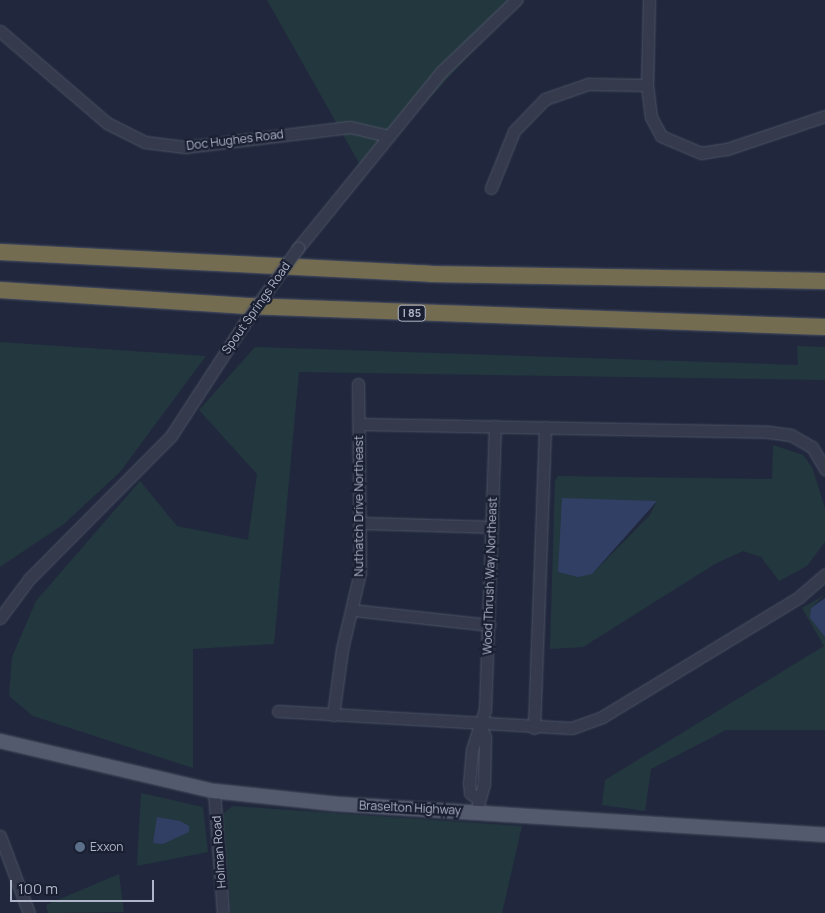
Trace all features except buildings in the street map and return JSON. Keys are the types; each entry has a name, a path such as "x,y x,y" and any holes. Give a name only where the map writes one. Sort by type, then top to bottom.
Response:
{"highway":[{"path":"0,252 420,274 825,281"},
{"name":"I 85","path":"0,290 247,306 825,327"}],"main road":[{"name":"Braselton Highway","path":"0,741 214,791 476,805 825,835"}],"street":[{"name":"Spout Springs Road","path":"0,618 29,579 171,436 243,325 298,248 386,135 442,71 516,0"},
{"path":"650,0 648,86 651,116 662,136 701,153 727,149 825,116"},
{"name":"Doc Hughes Road","path":"0,31 107,123 145,142 185,147 350,126 386,135"},
{"path":"491,188 514,131 545,99 588,84 648,86"},
{"name":"Nuthatch Drive Northeast","path":"333,715 360,572 358,384"},
{"path":"359,424 769,432 791,435 812,447 825,469"},
{"name":"Wood Thrush Way Northeast","path":"476,805 484,784 485,737 480,725 489,625 494,426"},
{"path":"534,728 545,427"},
{"path":"360,523 492,527"},
{"path":"278,711 480,725 572,728 602,717 799,597 825,574"},
{"path":"352,610 489,625"},
{"name":"Holman Road","path":"214,791 223,913"},
{"path":"0,836 29,913"}],"shaded area":[{"path":"267,0 520,0 363,170"},
{"path":"0,342 206,356 120,472 64,524 0,567"},
{"path":"797,346 825,347 825,380 299,372 274,644 193,649 193,768 33,716 9,696 12,657 36,601 140,481 177,526 248,540 257,474 199,410 255,347 798,365"},
{"path":"773,445 803,455 812,467 825,508 825,542 807,566 779,581 761,557 743,551 715,564 583,647 550,649 555,481 558,476 772,479","holes":["657,501 650,515 592,574"]},
{"path":"825,595 811,608 825,637 825,730 726,730 651,769 645,811 602,805 605,780 824,646 802,608"},
{"path":"141,793 203,807 208,852 137,866"},
{"path":"232,806 522,826 502,913 231,913 223,814"},
{"path":"119,874 124,912 48,913 46,905"}],"water":[{"path":"562,498 657,501 592,574 578,577 558,572"},
{"path":"825,598 825,637 810,618 811,608"},
{"path":"157,817 180,821 189,826 189,832 163,844 153,843"}],"place":[{"name":"Exxon","path":"80,847"}]}
